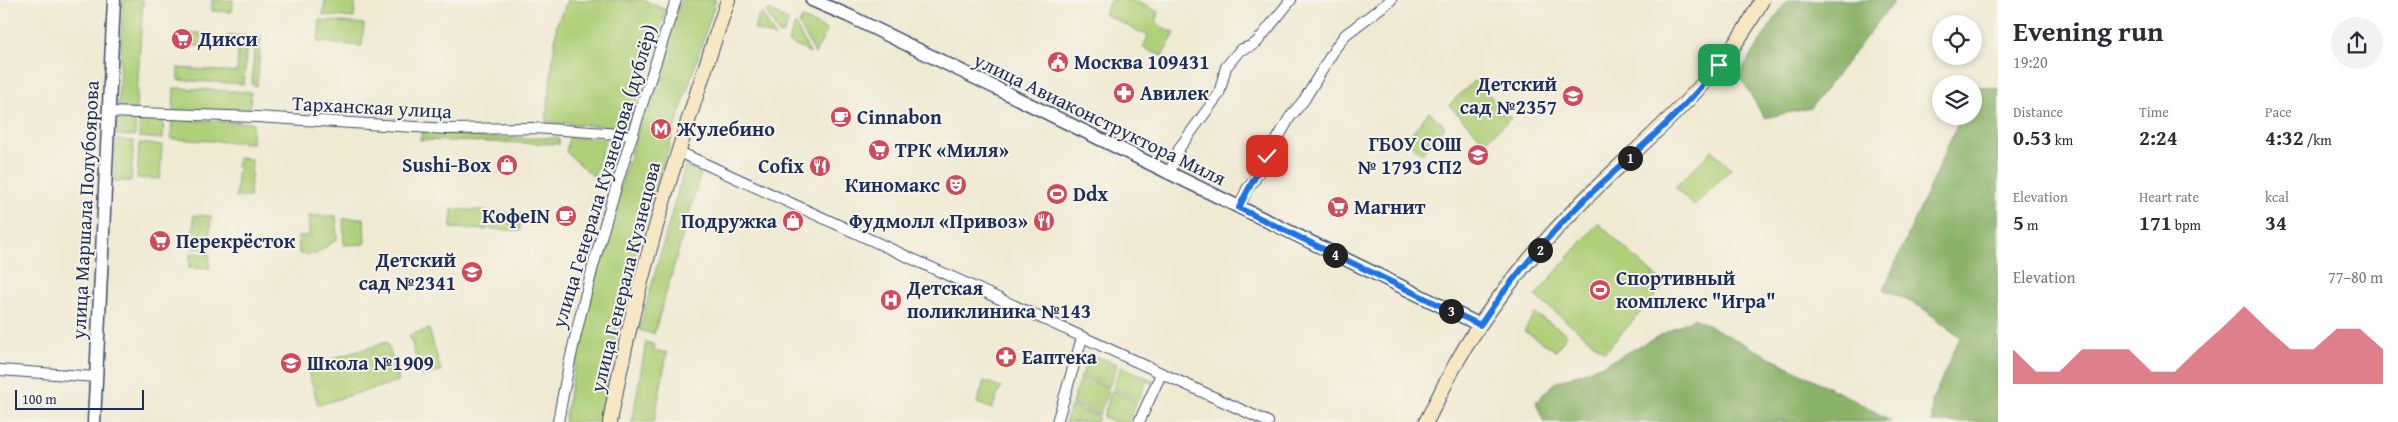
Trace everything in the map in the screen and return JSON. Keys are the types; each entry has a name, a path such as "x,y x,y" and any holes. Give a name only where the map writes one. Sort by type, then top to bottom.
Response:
{"main road":[{"name":"улица Генерала Кузнецова","path":"610,422 627,333 677,150 728,0"},
{"path":"1426,422 1460,357 1496,302 1586,199 1706,83 1727,56 1762,0"}],"street":[{"name":"улица Маршала Полубоярова","path":"94,422 114,0"},
{"name":"улица Генерала Кузнецова (дублёр)","path":"558,422 576,329 606,216 676,0"},
{"name":"улица Авиаконструктора Миля","path":"812,0 849,16 1480,325"},
{"path":"1169,174 1180,148 1219,94 1226,67 1240,50 1257,42 1291,0"},
{"path":"1239,208 1247,189 1253,182 1290,117 1304,100 1336,47 1345,35 1391,0"},
{"name":"Тарханская улица","path":"108,112 257,117 439,129 535,128 633,135"},
{"path":"677,150 1268,422"},
{"path":"1057,422 1082,338"},
{"path":"0,370 96,377"},
{"path":"1139,422 1162,374"}],"green space":[{"path":"123,0 143,0 136,110 118,108"},
{"path":"212,0 233,0 232,12 212,11"},
{"path":"325,0 355,1 354,18 323,15"},
{"path":"568,0 643,0 666,10 627,128 546,122 557,23"},
{"path":"681,0 716,0 646,218 619,319 600,422 564,422 586,315 614,209 646,104"},
{"path":"1111,0 1134,0 1158,12 1156,21 1160,26 1175,33 1162,56 1143,48 1148,36 1104,14"},
{"path":"1787,0 1895,0 1811,108 1764,118 1739,74"},
{"path":"770,10 789,21 783,33 779,34 766,11"},
{"path":"762,13 775,37 754,29 758,16"},
{"path":"802,18 827,30 815,54 799,24"},
{"path":"320,20 364,24 362,46 318,42"},
{"path":"795,24 810,53 788,42"},
{"path":"189,33 201,33 200,46 188,46"},
{"path":"228,35 247,36 244,84 178,80 178,68 237,72 238,46 227,45"},
{"path":"255,36 261,36 257,86 252,85"},
{"path":"1475,80 1511,118 1485,142 1449,105"},
{"path":"1982,87 1998,89 1998,422 1932,422 1932,401 1960,337 1921,307 1884,289 1957,125 1982,125"},
{"path":"174,88 251,92 250,114 173,111"},
{"path":"1429,112 1445,126 1422,154 1406,140"},
{"path":"117,116 136,117 135,136 116,135"},
{"path":"140,117 164,119 163,139 139,137"},
{"path":"172,119 253,123 252,143 171,139"},
{"path":"422,132 491,138 558,138 560,144 420,140"},
{"path":"569,137 606,138 594,177 566,152"},
{"path":"116,140 134,141 131,181 114,181"},
{"path":"139,143 162,145 160,179 137,178"},
{"path":"1712,150 1731,169 1694,206 1675,187"},
{"path":"238,158 252,159 250,197 236,197"},
{"path":"685,166 701,173 654,334 639,330"},
{"path":"452,209 488,211 487,230 451,228"},
{"path":"491,212 521,214 520,231 490,229"},
{"path":"194,215 211,216 209,249 192,248"},
{"path":"309,216 336,216 337,239 316,254 299,254 298,236 309,236"},
{"path":"364,218 365,244 344,245 343,219"},
{"name":"Спортивный комплекс \"Игра\"","path":"1598,223 1665,285 1605,352 1535,296"},
{"path":"190,253 210,254 209,269 189,268"},
{"path":"1535,314 1567,334 1556,351 1524,331"},
{"path":"1694,318 1871,409 1891,422 1544,422 1536,402 1554,383 1605,364"},
{"path":"429,329 441,371 422,376 409,335"},
{"path":"387,342 399,381 318,405 307,367"},
{"path":"646,342 655,345 654,350 667,353 654,422 632,422"},
{"path":"1092,355 1117,364 1109,387 1082,374 1088,358"},
{"path":"1121,366 1154,381 1153,384 1147,381 1138,400 1113,388"},
{"path":"1081,376 1109,389 1099,415 1072,404"},
{"path":"984,381 1001,387 992,409 977,403"},
{"path":"1112,390 1137,402 1128,422 1115,422 1103,417"},
{"path":"1071,406 1099,417 1097,422 1065,422"}],"place":[{"name":"Дикси","path":"182,39"},
{"name":"Москва 109431","path":"1058,62"},
{"name":"Авилек","path":"1124,93"},
{"name":"Детский сад №2357","path":"1573,96"},
{"name":"Cinnabon","path":"841,117"},
{"name":"Жулебино","path":"661,129"},
{"name":"ТРК «Миля»","path":"879,150"},
{"name":"ГБОУ СОШ № 1793 СП2","path":"1478,155"},
{"name":"Sushi-Box","path":"507,165"},
{"name":"Cofix","path":"820,166"},
{"name":"Киномакс","path":"956,185"},
{"name":"Ddx","path":"1057,194"},
{"name":"Магнит","path":"1338,207"},
{"name":"КофеIN","path":"566,216"},
{"name":"Подружка","path":"793,221"},
{"name":"Фудмолл «Привоз»","path":"1044,221"},
{"name":"Перекрёсток","path":"160,241"},
{"name":"Детский сад №2341","path":"472,272"},
{"name":"Спортивный комплекс \"Игра\"","path":"1600,290"},
{"name":"Детская поликлиника №143","path":"891,300"},
{"name":"Еаптека","path":"1006,357"},
{"name":"Школа №1909","path":"291,363"}],"route":[{"path":"1267,156 1253,182 1247,189 1239,208 1480,325 1496,302 1535,255 1586,199 1682,108 1706,83 1719,65"}]}
